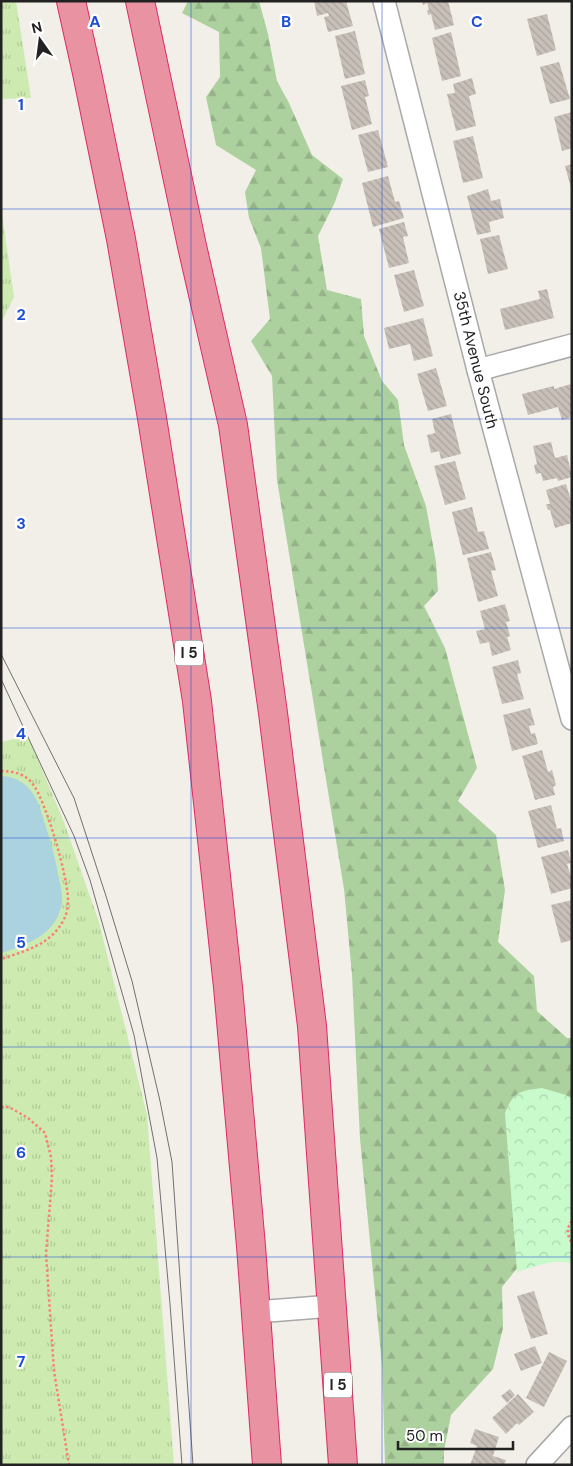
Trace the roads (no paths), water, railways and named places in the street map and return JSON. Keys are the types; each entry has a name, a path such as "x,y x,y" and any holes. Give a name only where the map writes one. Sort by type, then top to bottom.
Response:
{"highway":[{"name":"I 5","path":"71,1 121,239 152,418 197,701 228,987 267,1465"},
{"name":"I 5","path":"140,1 192,246 233,425 272,704 312,1026 343,1465"}],"street":[{"name":"35th Avenue South","path":"384,1 478,370 572,719"},
{"path":"478,370 572,345"},
{"path":"256,1312 332,1306"},
{"path":"537,1465 572,1427"}],"water":[{"path":"1,776 20,781 33,793 39,805 54,856 62,896 61,908 57,919 51,927 33,941 1,953"}],"tram line":[{"path":"1,654 74,798 132,981 172,1162 193,1465"},
{"path":"1,679 74,836 90,880 134,1035 157,1158 182,1465"}]}
